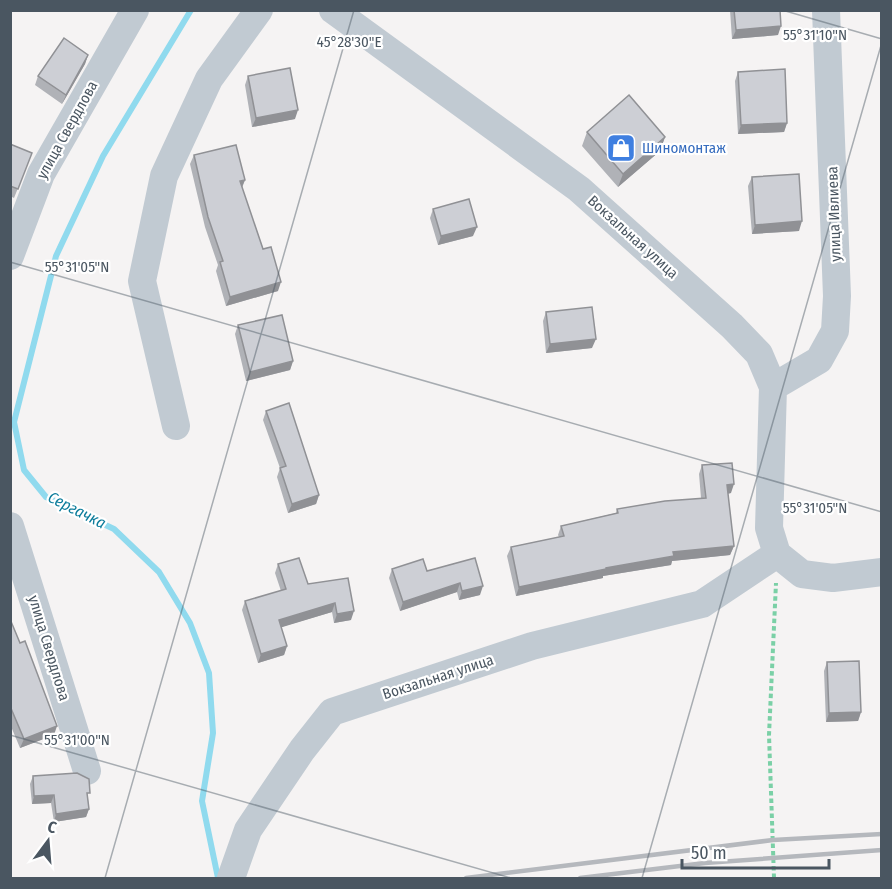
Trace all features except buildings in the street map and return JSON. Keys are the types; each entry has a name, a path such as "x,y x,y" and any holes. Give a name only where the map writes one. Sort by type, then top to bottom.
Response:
{"street":[{"name":"улица Свердлова","path":"10,256 41,174 135,10"},
{"path":"176,426 142,280 164,176 209,79 259,10"},
{"name":"Вокзальная улица","path":"231,879 248,830 302,750 332,712 532,646 702,604 777,554 769,528 773,387 759,354 739,333 579,189 333,10"},
{"name":"улица Ивлиева","path":"773,387 819,360 835,332 837,296 826,10"},
{"name":"улица Свердлова","path":"10,526 87,771"},
{"path":"777,554 802,574 833,578 882,572"}],"path":[{"path":"774,879 769,735 777,554"}],"waterway":[{"name":"Сергачка","path":"191,10 103,156 56,256 14,422 24,470 46,497 114,529 159,572 190,623 209,673 213,733 202,801 218,878"}],"railway":[{"path":"466,878 773,840 882,834"},
{"path":"580,878 705,863 882,850"}],"place":[{"name":"Шиномонтаж","path":"621,148"}]}
